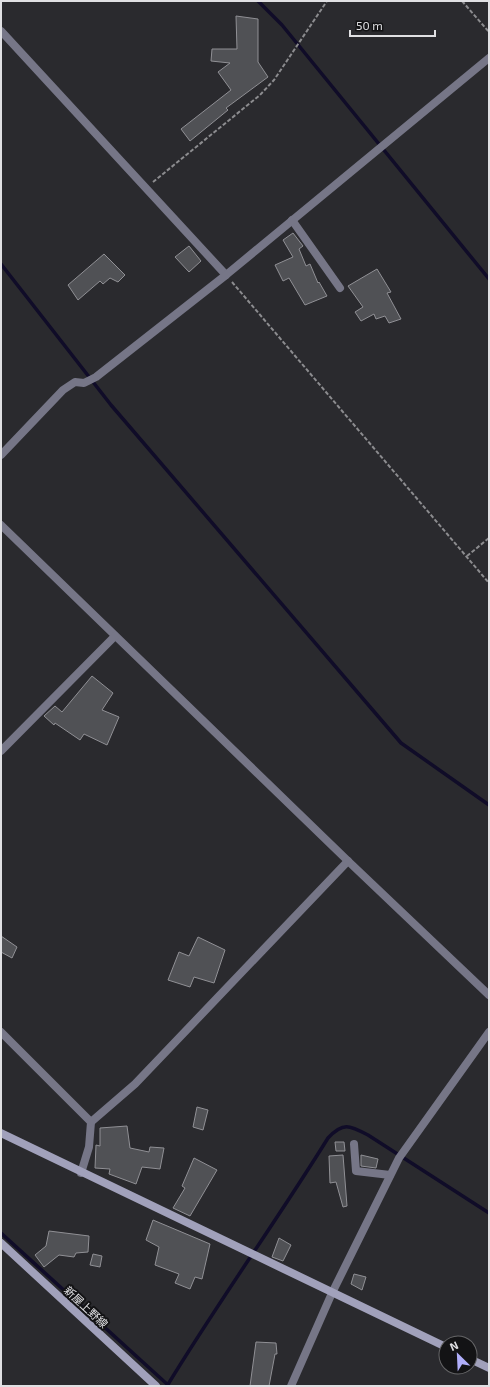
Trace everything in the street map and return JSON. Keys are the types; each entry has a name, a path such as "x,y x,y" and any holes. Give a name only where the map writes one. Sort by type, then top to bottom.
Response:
{"street":[{"path":"1,31 226,275"},
{"path":"1,455 63,390 75,382 84,383 96,377 226,275 489,58"},
{"path":"292,220 340,288"},
{"path":"1,525 348,862 489,995"},
{"path":"1,751 116,636"},
{"path":"81,1173 89,1147 91,1122 135,1084 348,862"},
{"path":"1,1032 91,1122"},
{"path":"291,1386 332,1293 399,1158 489,1032"},
{"path":"1,1133 81,1173 438,1344"},
{"path":"354,1144 356,1171 390,1175"},
{"name":"新屋上野線","path":"1,1243 156,1386"},
{"path":"478,1363 489,1368"}],"path":[{"path":"145,188 260,95 270,85 328,1"},
{"path":"462,1 489,32"},
{"path":"226,275 489,583"},
{"path":"466,556 489,538"}],"building":[{"path":"236,16 258,19 258,62 268,77 226,108 228,110 190,141 181,129 231,90 218,72 230,63 211,61 212,49 237,49"},
{"path":"293,233 303,246 299,249 306,266 310,264 318,283 319,282 327,296 305,305 289,278 283,281 275,265 293,257 283,240"},
{"path":"189,246 201,261 189,272 175,257"},
{"path":"104,254 125,275 118,282 110,278 103,284 100,281 78,300 68,285"},
{"path":"377,269 391,292 387,293 401,319 389,323 385,316 376,319 374,314 361,321 355,312 363,307 348,286"},
{"path":"92,676 113,693 102,710 119,717 107,745 84,734 80,740 55,723 54,725 44,716 55,706 62,712"},
{"path":"1,936 17,947 12,958 1,952"},
{"path":"198,937 225,950 214,983 194,977 190,987 168,980 179,952 189,956"},
{"path":"197,1107 208,1110 203,1130 193,1127"},
{"path":"127,1126 130,1148 149,1152 150,1147 164,1148 160,1169 142,1167 136,1184 109,1174 110,1169 95,1168 96,1145 100,1146 100,1128"},
{"path":"335,1142 344,1142 345,1151 336,1151"},
{"path":"343,1155 347,1206 343,1207 336,1182 330,1183 329,1156"},
{"path":"361,1155 378,1159 376,1168 361,1166"},
{"path":"194,1158 217,1170 190,1216 173,1208 185,1188 182,1186"},
{"path":"153,1220 210,1244 202,1279 195,1277 190,1289 175,1283 179,1274 155,1265 159,1247 146,1240"},
{"path":"49,1231 89,1236 88,1252 76,1253 74,1257 59,1255 44,1267 35,1255 46,1246"},
{"path":"279,1238 291,1245 283,1261 272,1257"},
{"path":"93,1254 102,1256 100,1267 90,1265"},
{"path":"354,1274 366,1277 362,1290 351,1284"},
{"path":"256,1342 276,1343 277,1354 275,1354 269,1386 250,1386"}],"waterway":[{"path":"258,1 282,25 489,279"},
{"path":"1,264 111,405 401,743 489,805"},
{"path":"167,1386 328,1138 338,1129 342,1127 351,1127 368,1135 489,1213"},
{"path":"1,1233 168,1385"}]}
